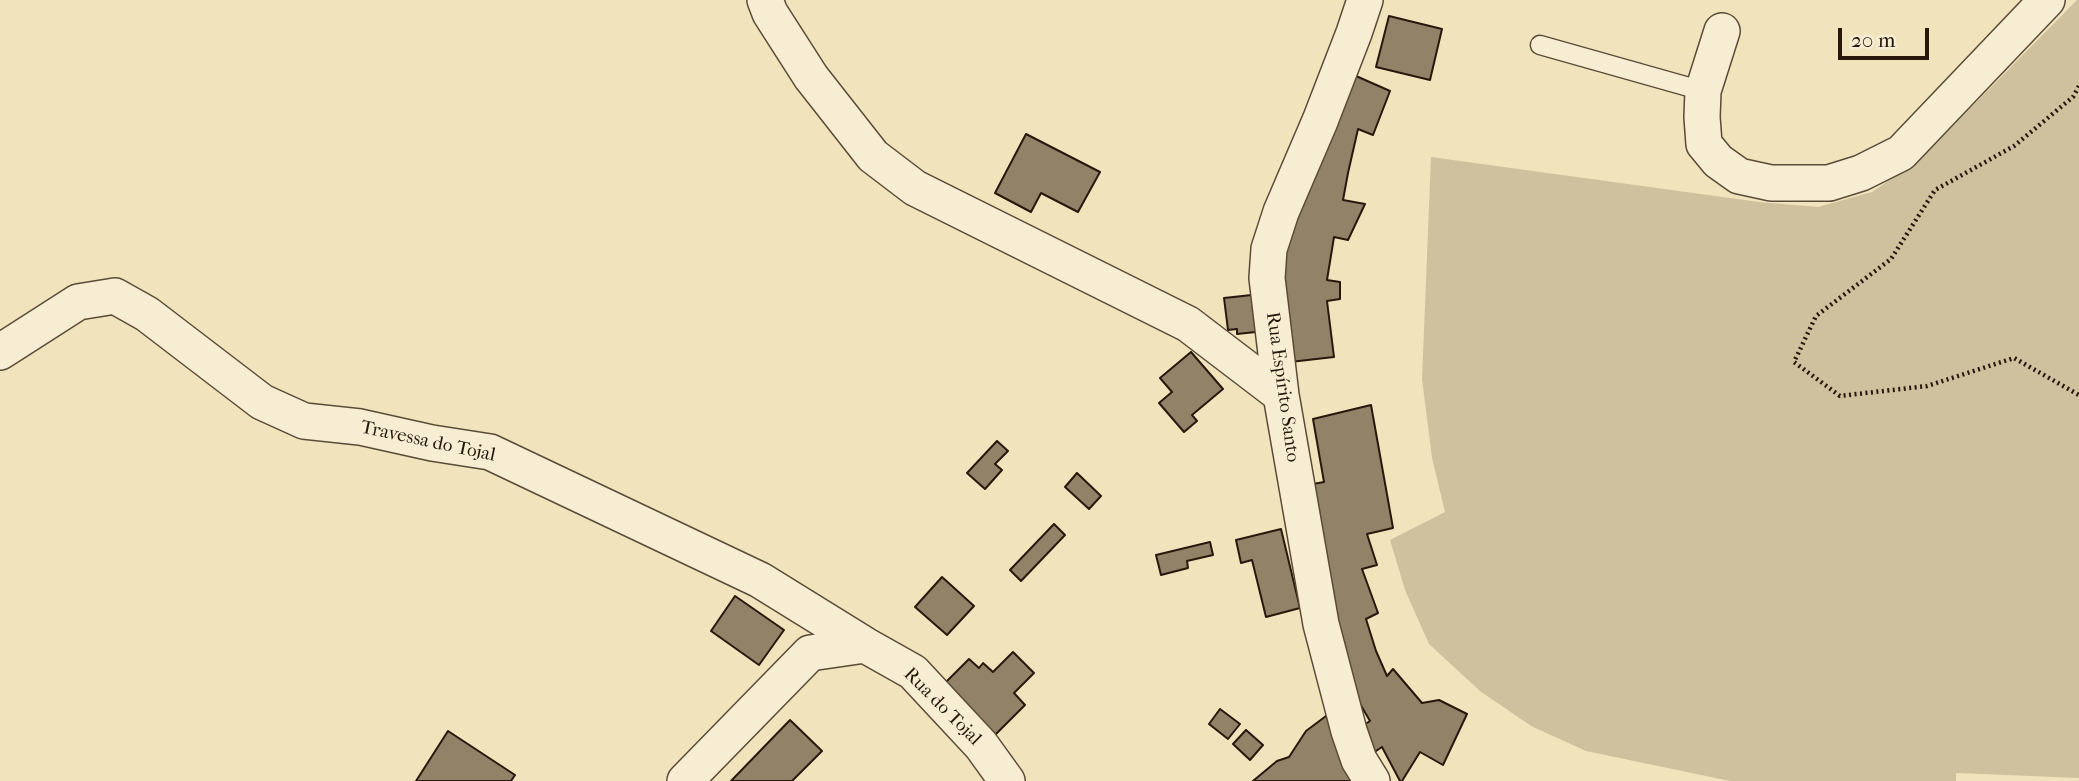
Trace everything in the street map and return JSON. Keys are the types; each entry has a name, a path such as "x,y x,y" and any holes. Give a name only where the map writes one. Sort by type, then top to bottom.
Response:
{"street":[{"path":"765,0 770,13 811,77 873,156 915,188 1188,324 1281,395"},
{"name":"Rua Espírito Santo","path":"1365,0 1320,121 1281,212 1269,249 1267,278 1281,395 1321,624 1349,731 1359,760 1372,781"},
{"path":"1722,31 1703,91 1704,144 1718,162 1739,176 1771,183 1829,183 1861,173 1901,153 2047,0"},
{"name":"Travessa do Tojal","path":"0,352 78,302 115,296 147,314 262,402 304,421 360,427 432,443 490,452 760,580 864,645"},
{"path":"685,781 810,653 864,645"},
{"name":"Rua do Tojal","path":"864,645 913,672 981,745 1007,781"}],"lane":[{"path":"1540,45 1703,91"}],"path":[{"path":"2079,86 2073,97 2014,146 1935,190 1891,259 1816,316 1794,362 1840,396 1927,386 2014,358 2079,395"}],"shaded area":[{"path":"2077,0 2079,778 1956,773 1956,781 1730,781 1586,751 1531,726 1480,691 1429,644 1405,590 1390,540 1445,512 1432,458 1422,379 1431,157 1759,202 1818,207 1872,192 1921,158"}],"building":[{"path":"1389,16 1442,29 1430,80 1376,67"},
{"path":"1356,76 1390,91 1373,135 1358,129 1348,173 1343,200 1365,204 1348,240 1334,237 1327,280 1340,282 1340,299 1327,301 1334,357 1290,362 1283,262 1290,229"},
{"path":"1026,134 1100,172 1078,212 1041,193 1031,212 995,193"},
{"path":"1261,294 1265,331 1237,334 1237,329 1228,330 1224,298"},
{"path":"1191,352 1223,389 1192,415 1197,421 1184,432 1159,403 1172,392 1160,378"},
{"path":"1371,405 1393,528 1367,534 1377,565 1362,569 1378,613 1366,619 1387,676 1393,669 1422,703 1439,700 1467,714 1443,765 1420,752 1402,781 1382,747 1370,755 1359,728 1370,721 1359,702 1343,660 1313,484 1324,482 1313,419"},
{"path":"997,441 1008,451 995,464 1002,470 985,489 967,473"},
{"path":"1077,473 1101,496 1089,509 1065,487"},
{"path":"1054,524 1065,535 1021,581 1010,570"},
{"path":"1281,529 1300,608 1266,617 1252,560 1241,563 1236,540"},
{"path":"1210,542 1213,555 1187,561 1188,568 1161,575 1156,555"},
{"path":"942,577 974,606 947,635 915,607"},
{"path":"735,596 784,630 759,665 711,631"},
{"path":"1013,652 1034,673 1014,693 1025,705 993,737 942,686 969,659 979,668 983,663 993,672"},
{"path":"1220,709 1240,724 1228,739 1209,724"},
{"path":"1326,716 1357,781 1253,781 1277,761 1289,757 1306,731"},
{"path":"790,720 822,751 792,781 731,781"},
{"path":"1246,730 1263,745 1250,760 1233,744"},
{"path":"448,731 515,775 511,781 416,781"}]}
